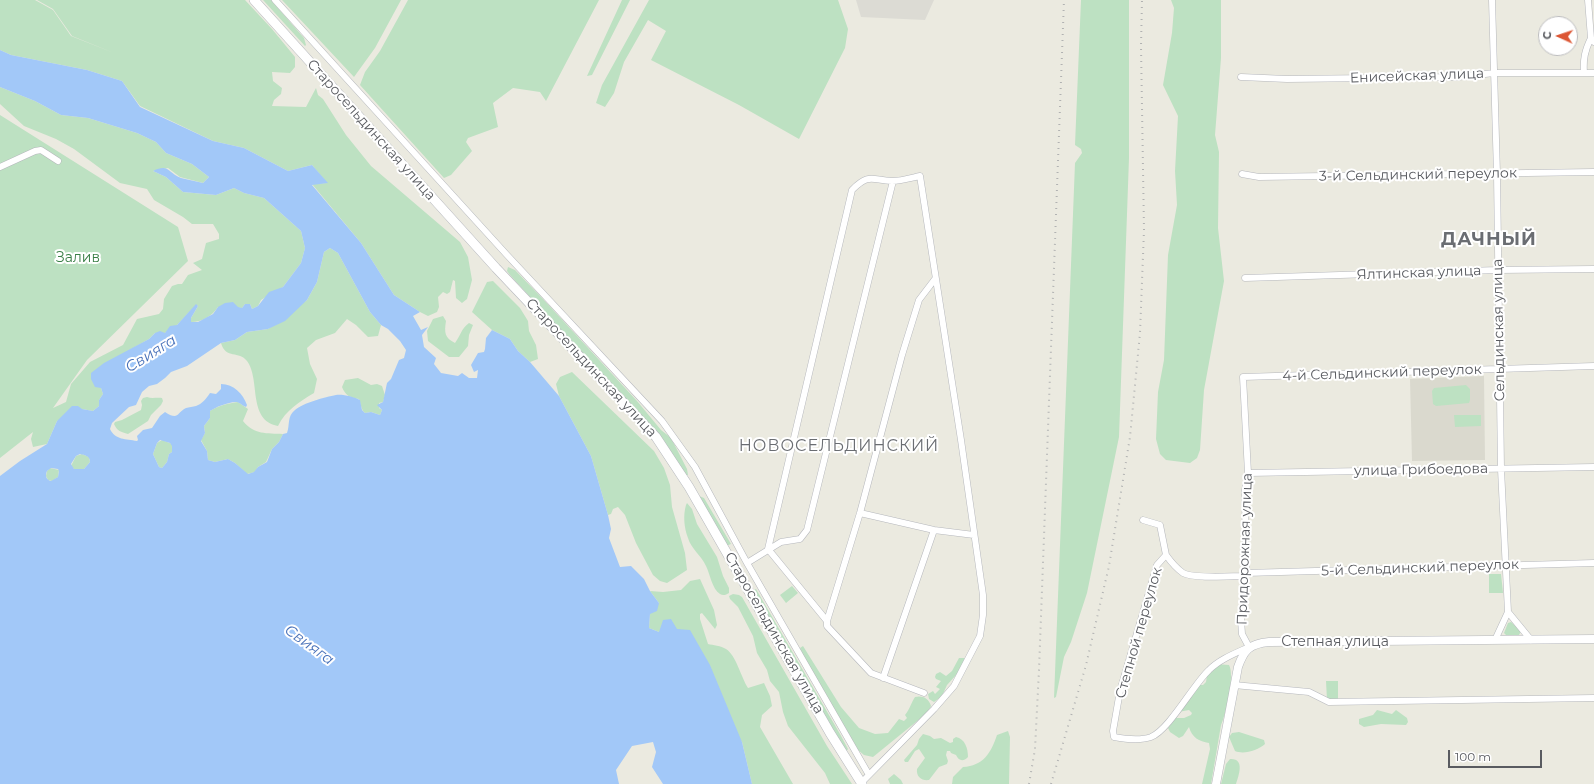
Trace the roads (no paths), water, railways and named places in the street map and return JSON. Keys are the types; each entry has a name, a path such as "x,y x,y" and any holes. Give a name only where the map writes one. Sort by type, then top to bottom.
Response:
{"main road":[{"name":"Старосельдинская улица","path":"254,0 496,268 656,437 689,487 830,733 862,783"}],"street":[{"path":"275,0 507,255 662,421 695,467 747,563 868,775"},
{"name":"Сельдинская улица","path":"1492,0 1497,174 1501,469 1508,612 1495,640"},
{"path":"1584,73 1583,62 1585,50 1592,40 1588,0"},
{"name":"Енисейская улица","path":"1241,77 1287,80 1458,77 1494,73 1594,73"},
{"path":"0,167 35,151 41,150 58,161"},
{"name":"3-й Сельдинский переулок","path":"1242,174 1259,177 1594,172"},
{"path":"768,549 852,190 860,182 871,178 892,181 920,176 983,595 983,615 980,636 954,686 934,709 868,775 862,783"},
{"path":"747,563 781,542 800,539 807,530 892,181"},
{"name":"Ялтинская улица","path":"1245,278 1483,272 1498,270 1594,269"},
{"path":"924,693 871,672 827,626 827,620 860,512 900,361 919,300 936,279"},
{"name":"4-й Сельдинский переулок","path":"1243,377 1594,366"},
{"name":"Придорожная улица","path":"1243,377 1248,473 1245,490 1246,575 1241,620 1242,634 1249,647"},
{"name":"улица Грибоедова","path":"1248,473 1594,467"},
{"path":"689,487 702,480"},
{"path":"860,512 934,530 974,535"},
{"name":"Степной переулок","path":"1114,737 1113,731 1120,691 1157,565 1166,555 1160,525 1143,520"},
{"path":"883,678 934,530"},
{"path":"768,549 827,620"},
{"name":"5-й Сельдинский переулок","path":"1166,555 1177,568 1185,574 1194,576 1594,563"},
{"path":"1508,612 1531,640"},
{"name":"Степная улица","path":"1114,737 1140,739 1151,737 1163,728 1173,717 1210,669 1230,655 1249,647 1268,642 1594,639"},
{"path":"1216,784 1234,685 1242,656 1249,647"},
{"path":"1234,685 1309,692 1329,702 1594,698"}],"water":[{"name":"Свияга","path":"0,50 11,55 87,70 122,81 140,107 213,141 244,148 288,171 312,165 328,183 312,185 361,243 394,295 420,312 413,316 421,330 428,327 422,335 424,347 436,358 434,364 441,373 458,376 462,373 469,378 477,378 478,370 474,372 471,365 478,353 484,352 486,338 492,330 510,339 518,351 530,362 559,396 591,456 608,515 611,529 609,538 620,567 631,566 644,579 650,591 659,603 657,611 650,614 649,628 659,632 663,620 671,619 677,629 690,630 710,665 742,742 752,784 663,784 652,767 656,752 653,742 632,746 616,770 619,784 0,784 0,476 47,444 57,421 72,406 78,406 82,409 93,411 99,406 99,400 103,394 101,388 95,387 91,379 91,373 104,363 149,339 155,333 160,331 165,333 170,326 177,325 196,304 198,306 191,318 191,322 198,322 213,314 218,307 225,303 233,302 238,307 242,308 245,304 250,304 252,309 258,306 269,292 283,287 301,263 305,248 301,231 264,198 244,193 234,188 216,195 183,192 166,177 153,171 165,168 181,178 203,183 209,177 192,164 166,153 156,142 137,133 88,118 61,115 35,101 0,87","holes":["330,248 338,253 370,312 381,325 388,329 400,341 406,350 404,358 399,360 391,379 387,383 383,402 377,405 382,410 380,415 371,412 365,413 362,410 360,400 345,395 331,396 303,405 292,412 287,433 283,434 279,442 272,449 267,462 258,467 254,472 248,474 228,459 215,462 208,460 207,451 201,441 205,433 204,426 210,418 210,411 231,402 238,402 246,407 247,405 237,390 226,384 221,384 221,389 216,394 210,393 200,404 186,408 175,416 165,412 160,416 152,428 143,430 137,436 137,441 121,438 112,433 110,429 112,423 129,407 136,405 142,392 149,386 157,384 171,372 187,366 221,343 235,340 247,332 268,329 285,321 307,300 317,282 324,252","160,440 170,443 172,446 172,452 169,454 167,462 162,468 159,467 153,454 157,443","80,454 89,458 90,462 84,469 74,469 71,464 76,456","51,468 58,469 58,477 51,481 48,480 46,477 47,471"]}],"railway":[{"path":"1029,784 1035,749 1039,670 1064,0"},
{"path":"1051,784 1086,665 1109,566 1130,437 1140,333 1144,230 1141,46 1142,0"}],"district":[{"name":"ДАЧНЫЙ","path":"1489,240"},
{"name":"НОВОСЕЛЬДИНСКИЙ","path":"839,446"}],"park label":[{"name":"Залив","path":"78,258"}]}
